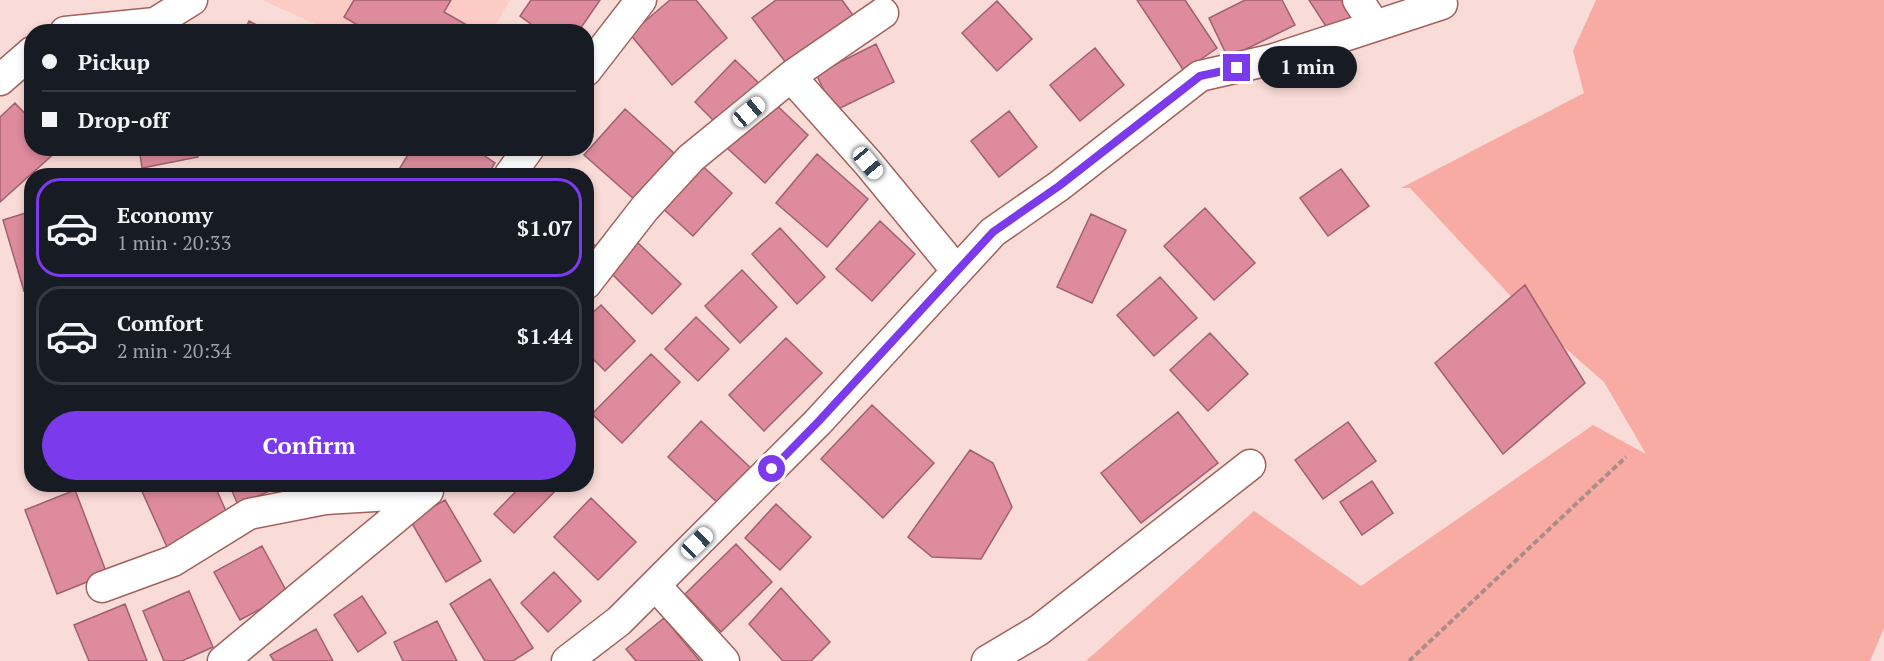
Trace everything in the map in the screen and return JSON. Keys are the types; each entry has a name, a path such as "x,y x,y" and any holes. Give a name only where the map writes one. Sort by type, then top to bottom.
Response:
{"street":[{"path":"145,24 155,23 192,0"},
{"path":"594,61 641,0"},
{"path":"1358,0 1376,26"},
{"path":"567,661 619,621 818,422 993,232 1059,186 1200,76 1274,59 1442,4"},
{"path":"594,275 645,208 691,158 791,76 883,13"},
{"path":"0,80 24,59"},
{"path":"791,76 868,163 957,271"},
{"path":"987,661 1039,630 1250,465"},
{"path":"102,587 173,561 249,514 325,500 403,492"},
{"path":"223,661 428,492"},
{"path":"655,585 724,661"}],"path":[{"path":"1409,661 1626,457"}],"shaded area":[{"path":"262,0 510,0 496,24 315,24"},
{"path":"1596,0 1884,0 1884,628 1870,661 1086,661 1254,511 1361,586 1593,425 1646,454 1604,382 1533,320 1410,188 1401,188 1584,93 1573,51"}],"building":[{"path":"354,0 451,0 444,12 465,24 356,24 344,17"},
{"path":"531,0 600,0 584,24 531,24 520,16"},
{"path":"670,0 696,0 727,38 672,85 630,34"},
{"path":"776,0 842,0 855,18 790,68 752,18"},
{"path":"1137,0 1185,0 1217,48 1184,71"},
{"path":"1245,0 1282,0 1295,25 1228,58 1209,18"},
{"path":"1309,0 1345,0 1355,15 1329,31"},
{"path":"997,1 1032,39 997,71 962,33"},
{"path":"876,44 894,82 834,111 816,74"},
{"path":"1095,48 1124,85 1080,121 1050,85"},
{"path":"735,60 763,87 722,129 695,102"},
{"path":"770,99 808,135 765,183 726,147"},
{"path":"15,103 24,113 24,156 51,156 38,168 24,168 24,180 0,202 0,117"},
{"path":"625,109 675,154 634,199 585,156 594,156 594,144"},
{"path":"1009,111 1037,147 999,177 971,141"},
{"path":"817,154 868,199 827,247 776,203"},
{"path":"140,156 198,157 142,168"},
{"path":"407,156 485,156 495,163 492,168 400,168"},
{"path":"698,162 732,193 693,236 659,205"},
{"path":"1341,169 1369,206 1328,236 1300,198"},
{"path":"1205,208 1255,263 1214,300 1164,246"},
{"path":"24,213 24,291 3,220"},
{"path":"1091,214 1126,230 1092,303 1057,287"},
{"path":"880,221 915,254 872,301 836,269"},
{"path":"780,228 825,277 797,304 752,254"},
{"path":"637,242 681,284 652,314 609,271"},
{"path":"742,270 777,307 740,343 705,306"},
{"path":"1160,277 1197,318 1154,356 1117,315"},
{"path":"1525,285 1585,383 1503,454 1435,363"},
{"path":"601,305 635,341 605,371 594,360 594,312"},
{"path":"696,317 729,349 698,381 665,349"},
{"path":"1210,333 1248,374 1208,411 1170,370"},
{"path":"786,338 822,373 764,431 729,395"},
{"path":"651,354 680,382 622,443 594,416 594,412"},
{"path":"872,405 934,463 883,518 821,459"},
{"path":"1178,412 1218,463 1141,523 1101,473"},
{"path":"701,421 753,470 721,506 668,457"},
{"path":"1348,422 1376,461 1323,499 1295,460"},
{"path":"970,450 993,463 1012,507 981,559 932,557 908,537"},
{"path":"1372,481 1393,513 1362,535 1340,502"},
{"path":"70,492 76,492 107,574 57,594 25,510"},
{"path":"142,492 218,492 229,518 167,547"},
{"path":"232,492 267,492 238,505"},
{"path":"515,492 554,492 514,533 494,514"},
{"path":"591,498 636,542 598,580 554,537"},
{"path":"445,500 481,561 446,582 410,520"},
{"path":"776,504 811,537 780,570 745,538"},
{"path":"736,544 772,582 721,632 685,594"},
{"path":"262,546 288,594 240,620 214,572"},
{"path":"554,572 581,601 548,632 521,603"},
{"path":"490,579 533,648 513,661 485,661 450,604"},
{"path":"781,588 830,642 811,661 783,661 749,624"},
{"path":"189,591 213,647 182,661 164,661 143,611"},
{"path":"362,596 386,633 358,652 334,615"},
{"path":"125,604 147,661 89,661 74,625"},
{"path":"664,618 700,661 636,661 626,649"},
{"path":"437,621 457,661 403,661 394,642"},
{"path":"316,629 333,661 274,661 270,655"}],"route":[{"path":"772,469 993,232 1059,186 1200,76 1237,68"}]}
